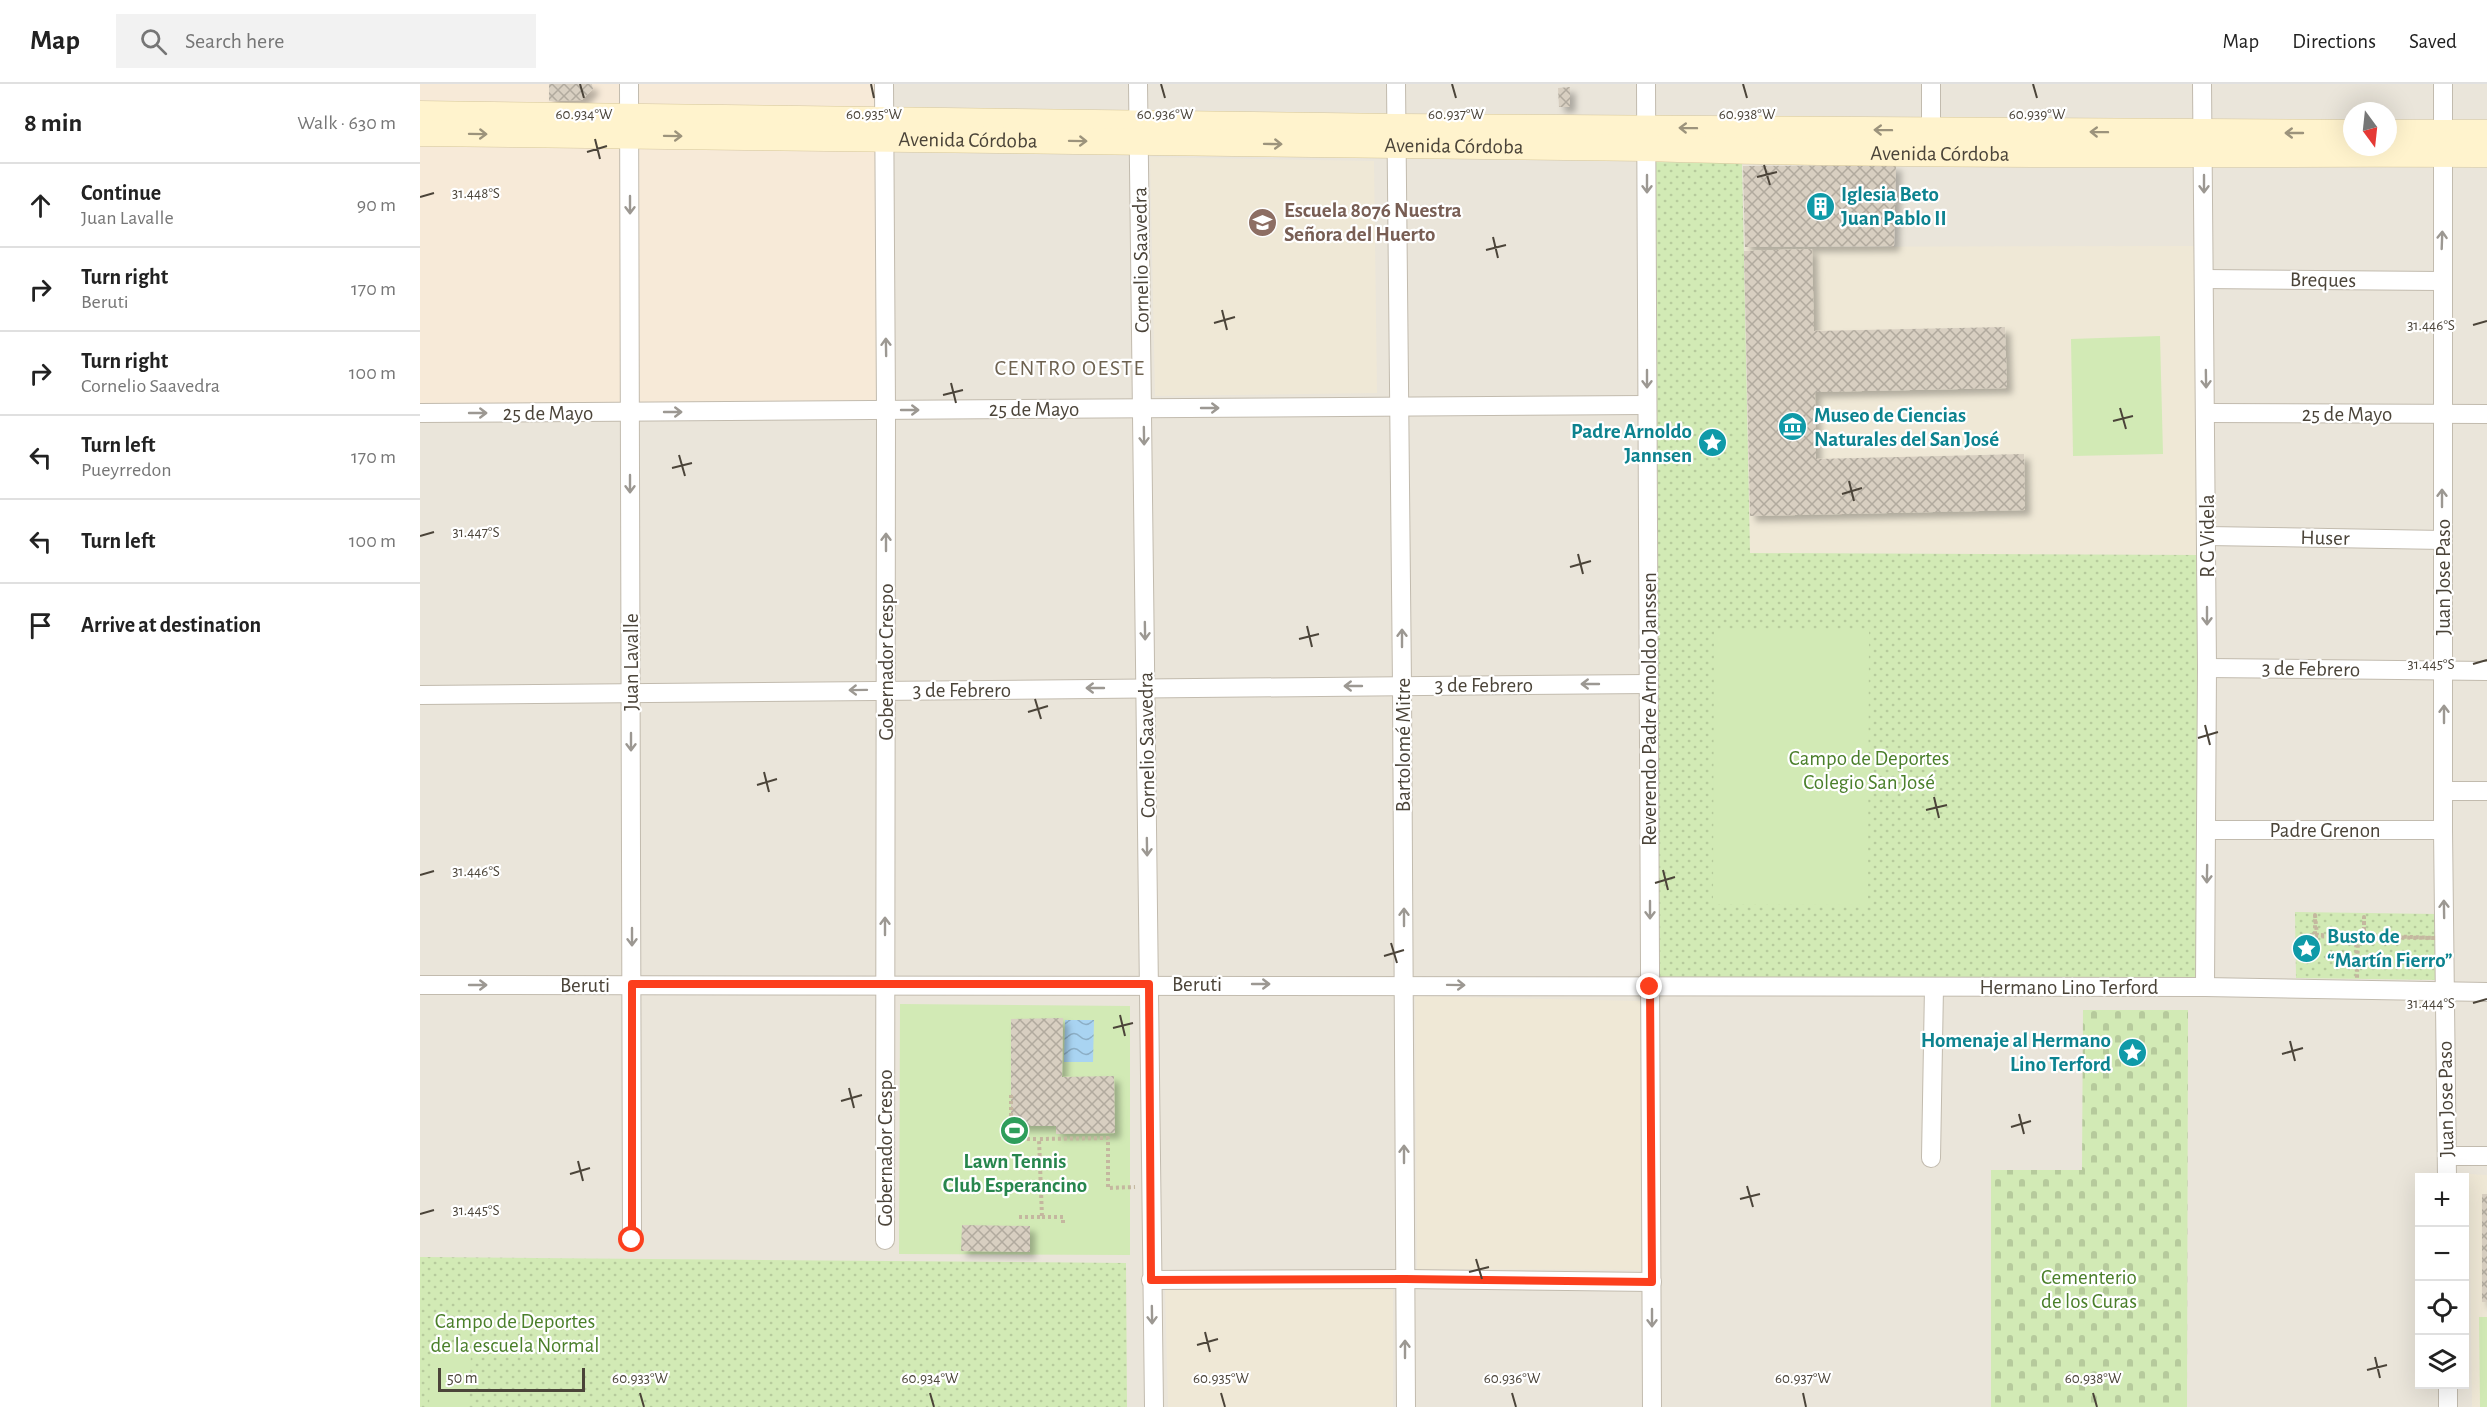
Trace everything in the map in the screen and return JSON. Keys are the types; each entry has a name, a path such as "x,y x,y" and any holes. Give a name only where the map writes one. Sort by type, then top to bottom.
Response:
{"main road":[{"name":"Avenida Córdoba","path":"420,114 630,126 1396,136 1646,138 1931,130 2203,144 2343,134"},
{"name":"Avenida Córdoba","path":"420,134 630,126"},
{"name":"Avenida Córdoba","path":"1646,138 1743,151 2444,143 2487,133"},
{"name":"Avenida Córdoba","path":"2397,135 2487,154"}],"street":[{"name":"Juan Lavalle","path":"630,84 632,1240"},
{"name":"Gobernador Crespo","path":"885,84 885,1240"},
{"name":"Cornelio Saavedra","path":"1138,84 1154,1407"},
{"name":"Bartolomé Mitre","path":"1396,84 1406,1407"},
{"name":"Reverendo Padre Arnoldo Janssen","path":"1646,84 1653,1407"},
{"path":"1931,84 1931,130"},
{"name":"R G Videla","path":"2202,84 2208,668 2205,987"},
{"name":"Juan Jose Paso","path":"2443,84 2441,281 2444,791 2442,830 2447,1173"},
{"name":"Breques","path":"2204,279 2441,281"},
{"name":"25 de Mayo","path":"420,413 1647,405"},
{"name":"25 de Mayo","path":"2206,413 2487,414"},
{"name":"Huser","path":"2207,536 2443,540"},
{"name":"3 de Febrero","path":"2208,668 2487,671"},
{"name":"3 de Febrero","path":"420,694 1649,684"},
{"path":"2444,791 2487,791"},
{"name":"Padre Grenon","path":"2208,830 2442,830"},
{"name":"Beruti","path":"420,985 1404,984 1650,987"},
{"name":"Hermano Lino Terford","path":"1650,987 2205,987 2487,992"},
{"path":"1931,1158 1934,987"},
{"path":"2447,1156 2487,1156"},
{"path":"1151,1280 1405,1279 1652,1282"},
{"path":"2448,1389 2448,1407"}],"path":[{"path":"2437,938 2358,937 2359,979 2356,937 2302,936 2315,935 2316,915 2317,935 2364,936 2364,917 2364,935 2437,938"},
{"path":"1011,1095 1011,1139 1108,1138 1108,1188 1150,1186"},
{"path":"1039,1139 1042,1217"},
{"path":"1019,1217 1063,1217 1063,1226"}],"shaded area":[{"path":"420,84 2487,84 2487,1407 420,1407"},
{"path":"420,84 884,84 886,410 420,413"},
{"name":"Escuela 8076 Nuestra Señora del Huerto","path":"1150,157 1374,161 1377,393 1155,396"},
{"path":"2194,246 2199,555 1750,553 1745,247"},
{"path":"1415,996 1641,1001 1643,1270 1417,1269"},
{"path":"2469,1174 2487,1175 2487,1407 2472,1407"},
{"path":"1165,1288 1393,1288 1393,1407 1168,1407"}],"green space":[{"name":"Campo de Deportes Colegio San José","path":"1647,162 1742,163 1750,553 2199,555 2205,987 1650,987"},
{"path":"2160,336 2163,454 2073,456 2071,339"},
{"path":"1714,630 1869,630 1868,905 1713,904"},
{"path":"2295,912 2437,914 2437,980 2296,978"},
{"name":"Lawn Tennis Club Esperancino","path":"900,1004 1130,1006 1130,1255 899,1254"},
{"name":"Cementerio de los Curas","path":"2083,1010 2188,1010 2187,1407 1991,1407 1991,1170 2082,1170"},
{"name":"Campo de Deportes de la escuela Normal","path":"420,1257 1126,1263 1127,1407 420,1407"},
{"path":"2479,1317 2487,1317 2487,1407 2480,1407"},
{"path":"431,1351 471,1353 469,1407 429,1407"}],"water":[{"path":"1065,1020 1094,1020 1093,1062 1064,1062"}],"building":[{"path":"549,84 592,84 593,89 582,100 549,101"},
{"path":"1570,87 1570,107 1559,107 1558,88"},
{"name":"Iglesia Beto Juan Pablo II","path":"1896,165 1894,246 1745,247 1743,166"},
{"path":"1812,249 1814,331 2005,327 2007,388 1815,392 1816,459 2024,454 2025,510 1750,516 1744,251"},
{"path":"1063,1018 1062,1077 1114,1076 1115,1133 1056,1134 1056,1126 1011,1126 1011,1019"},
{"path":"2482,1194 2487,1194 2487,1302 2482,1302"},
{"path":"962,1225 1030,1226 1030,1252 961,1251"}],"place":[{"name":"Iglesia Beto Juan Pablo II","path":"1820,206"},
{"name":"Escuela 8076 Nuestra Señora del Huerto","path":"1263,222"},
{"name":"Museo de Ciencias Naturales del San José","path":"1793,427"},
{"name":"Padre Arnoldo Jannsen","path":"1713,443"},
{"name":"Busto de “Martín Fierro”","path":"2306,948"},
{"name":"Homenaje al Hermano Lino Terford","path":"2132,1052"},
{"name":"Lawn Tennis Club Esperancino","path":"1015,1130"}],"district":[{"name":"CENTRO OESTE","path":"1070,368"}],"route":[{"path":"632,1240 632,984 1149,984 1151,1280 1405,1279 1652,1282 1650,987"}]}
